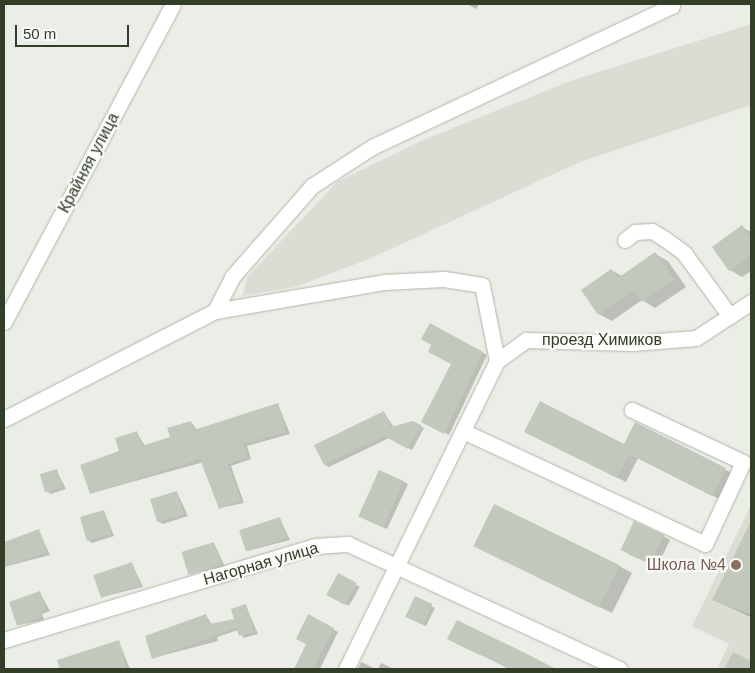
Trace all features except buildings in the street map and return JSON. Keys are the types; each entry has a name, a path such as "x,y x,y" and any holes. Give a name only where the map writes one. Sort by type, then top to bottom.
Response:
{"street":[{"name":"Крайняя улица","path":"4,322 173,4"},
{"path":"216,311 232,277 312,186 372,147 672,4"},
{"path":"625,240 635,232 652,231 665,239 684,253 730,316"},
{"path":"4,419 216,311 384,282 444,279 482,285 497,360"},
{"name":"проезд Химиков","path":"346,669 399,567 497,360 526,340 633,343 696,338 751,302"},
{"path":"463,431 705,544 743,462 632,410"},
{"name":"Нагорная улица","path":"4,640 316,546 348,544 599,665 620,669"}],"shaded area":[{"path":"751,24 751,105 580,162 369,259 295,287 242,296 248,276 337,182 423,140 570,81"},
{"name":"Школа №4","path":"751,505 751,669 717,669 729,644 692,626"}],"place":[{"name":"Школа №4","path":"736,565"}]}
